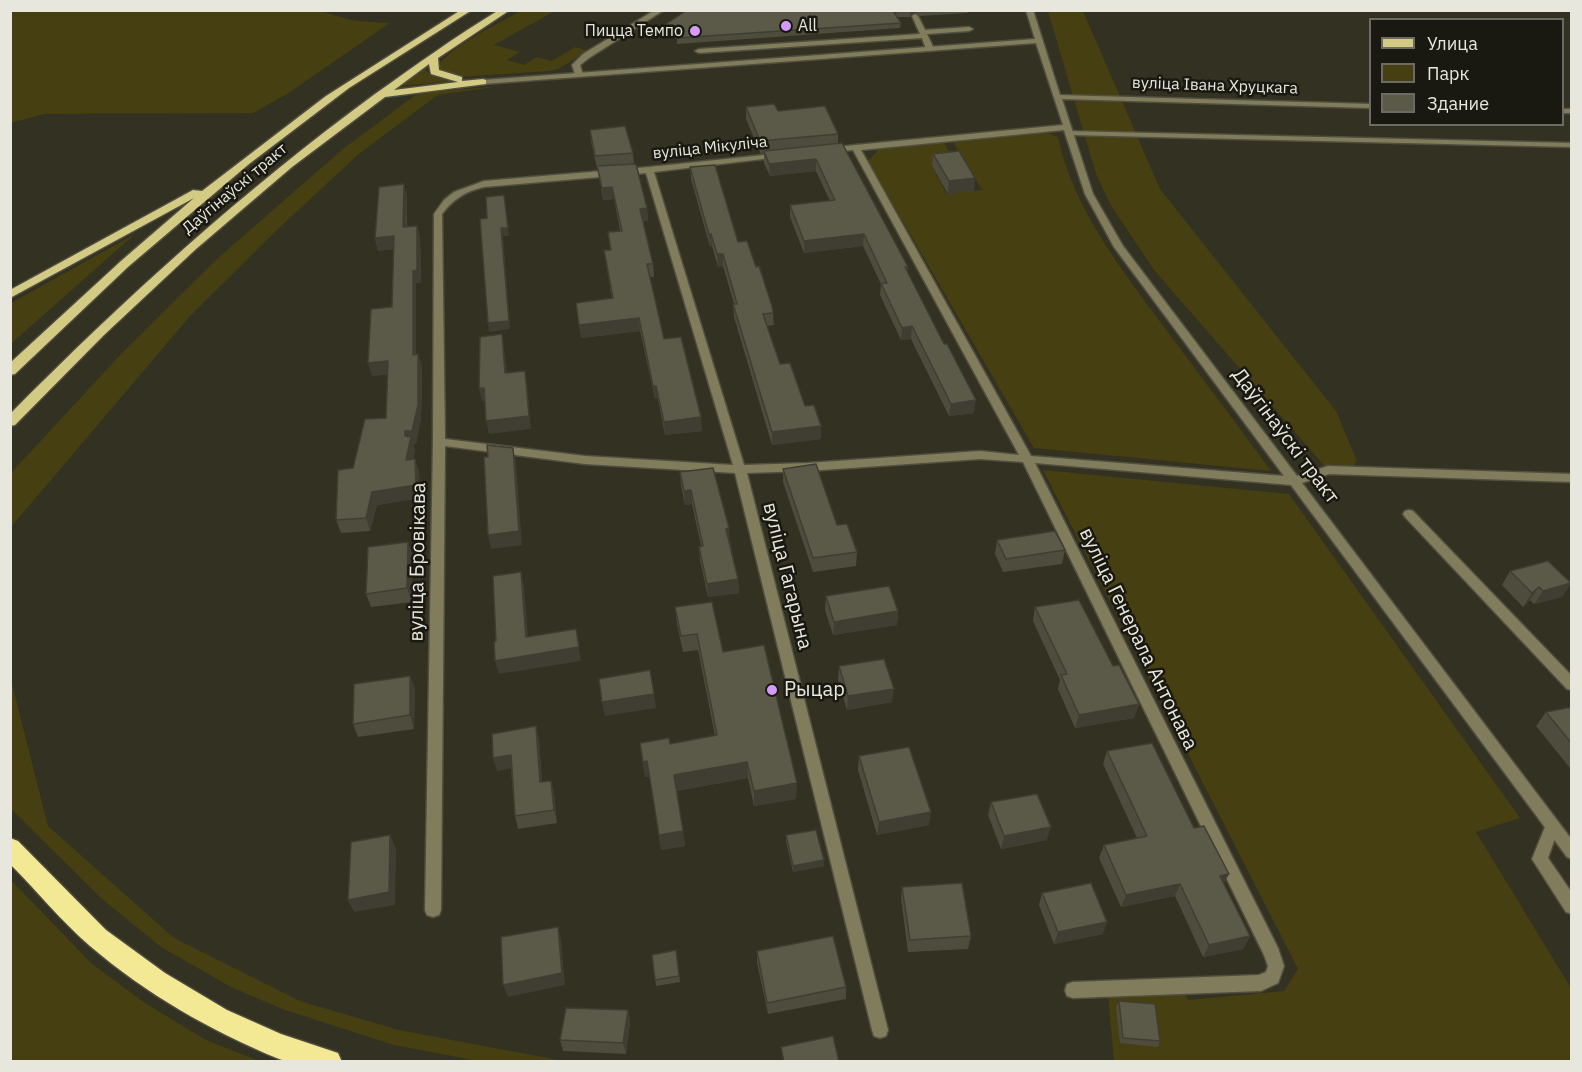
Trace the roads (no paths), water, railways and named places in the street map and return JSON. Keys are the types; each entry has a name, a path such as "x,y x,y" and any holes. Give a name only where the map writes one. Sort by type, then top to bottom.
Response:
{"highway":[{"path":"10,848 98,938 156,981 218,1019 279,1046 330,1062"}],"main road":[{"name":"Даўгінаўскі тракт","path":"10,371 124,263 228,175 331,97 468,10"},
{"name":"Даўгінаўскі тракт","path":"10,422 133,300 235,208 369,102 506,10"},
{"path":"433,57 434,72 447,77 483,82"},
{"path":"369,102 394,91 483,82"},
{"path":"10,295 228,175"}],"street":[{"path":"579,75 576,65 586,56 661,10"},
{"name":"Даўгінаўскі тракт","path":"1029,10 1089,194 1119,247 1572,852"},
{"path":"915,16 930,50"},
{"path":"699,51 969,29"},
{"path":"483,82 1039,41"},
{"name":"вуліца Івана Хруцкага","path":"1058,97 1369,106"},
{"path":"821,151 1069,130 1572,145"},
{"name":"вуліца Генерала Антонава","path":"855,147 1027,458 1272,953 1276,966 1272,977 1261,983 1073,990"},
{"name":"вуліца Мікуліча","path":"438,214 447,199 463,189 484,184 787,155"},
{"name":"вуліца Гагарына","path":"649,170 740,469 880,1030"},
{"name":"вуліца Бровікава","path":"433,910 439,442 438,214"},
{"path":"439,442 585,460 740,469 808,467 980,455 1294,481 1328,470 1572,478"},
{"path":"1409,514 1572,685"},
{"path":"1552,827 1540,860 1572,907"}],"place":[{"name":"All","path":"786,26"},
{"name":"Пицца Темпо","path":"695,31"},
{"name":"Рыцар","path":"772,690"}]}
